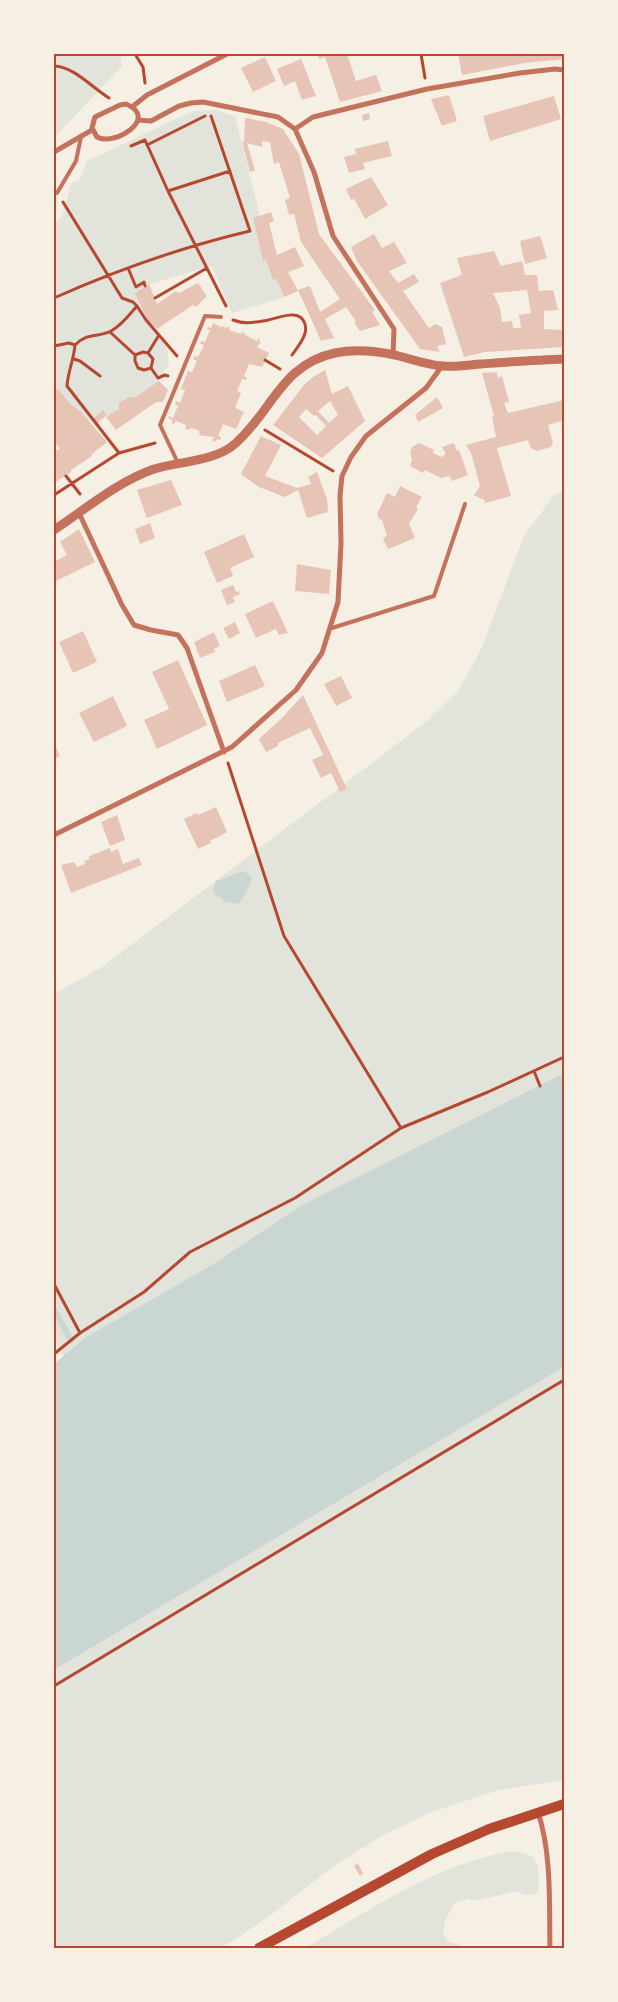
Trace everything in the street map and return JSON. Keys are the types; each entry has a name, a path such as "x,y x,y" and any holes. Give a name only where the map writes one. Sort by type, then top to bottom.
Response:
{"main road":[{"path":"259,1948 432,1854 480,1833 564,1804"}],"street":[{"path":"132,107 147,96 227,54"},
{"path":"295,129 312,118 427,89 520,73 555,69 564,70"},
{"path":"138,120 150,121 179,106 204,102 278,117 295,129 314,172 333,236 394,329 392,355"},
{"path":"126,104 132,107 137,113 138,120 133,129 110,139 100,139 92,130 96,117 120,105 126,104"},
{"path":"54,152 92,130"},
{"path":"54,530 129,480 154,470 218,454 236,444 259,418 287,373 311,361 336,353 360,351 392,355 442,366 564,358"},
{"path":"54,835 224,752 238,743 296,690 322,653 332,628 338,602 342,476 351,457 366,436 426,388 442,366"},
{"path":"79,513 122,605 134,625 178,635 187,648 224,752"},
{"path":"538,1812 547,1849 550,1948"}],"lane":[{"path":"58,193 76,161 81,137"},
{"path":"178,463 160,425 205,316 221,317"},
{"path":"332,628 434,596 465,504"}],"path":[{"path":"135,54 143,67"},
{"path":"421,54 427,89"},
{"path":"54,66 60,66 76,74 120,105"},
{"path":"54,298 108,274 196,244 250,231 211,113 147,145"},
{"path":"131,146 144,140 147,145 168,191 228,309"},
{"path":"168,191 230,172"},
{"path":"58,193 122,298 133,302 184,364"},
{"path":"128,268 136,287 144,282 145,286"},
{"path":"155,298 207,268"},
{"path":"75,345 89,335 110,332 137,307 142,305"},
{"path":"232,320 241,323 266,321 284,315 297,315 304,321 306,328 304,336 290,358 287,373 265,360"},
{"path":"110,332 135,355 138,368 144,370 151,368"},
{"path":"148,352 159,335"},
{"path":"54,346 69,343 75,345"},
{"path":"75,345 74,359 68,373 67,386 119,453"},
{"path":"135,355 148,352"},
{"path":"148,352 153,359 151,368"},
{"path":"74,359 80,361 100,376"},
{"path":"151,368 158,378 165,375"},
{"path":"264,429 342,476"},
{"path":"54,495 119,453 166,440"},
{"path":"66,476 82,497"},
{"path":"224,752 284,936 401,1128"},
{"path":"54,1354 80,1333 144,1292 190,1252 295,1198 401,1128 564,1057"},
{"path":"534,1071 540,1086"},
{"path":"54,1284 80,1333"},
{"path":"54,1686 564,1380"}],"shaded area":[{"path":"54,54 120,54 122,66 54,138"},
{"path":"215,110 235,116 260,216 253,219 263,260 266,260 284,297 232,313 212,266 149,284 135,293 150,323 167,348 169,363 159,381 134,398 129,396 119,403 119,409 108,416 103,410 88,421 58,389 54,392 54,223 62,217 71,183 80,179 87,161 193,111"},
{"path":"564,491 564,1073 300,1206 210,1266 86,1337 64,1357 54,1340 54,994 102,967 426,722 458,691 480,652 524,536 554,495"},
{"path":"243,871 250,875 252,880 238,904 225,902 221,897 215,896 213,889 216,881"},
{"path":"564,1073 564,1367 54,1670 54,1364 86,1337 210,1266 300,1206"},
{"path":"564,1367 564,1780 499,1790 429,1813 380,1837 331,1868 271,1915 236,1939 218,1948 54,1948 54,1670"},
{"path":"512,1851 528,1854 534,1859 539,1874 536,1894 525,1895 516,1891 479,1900 467,1899 455,1903 445,1920 443,1934 448,1941 468,1948 305,1948 379,1904 430,1877 484,1857"}],"building":[{"path":"317,54 347,54 356,81 376,75 382,91 340,102 325,57 319,59"},
{"path":"458,54 564,54 564,59 525,63 462,75"},
{"path":"265,57 276,81 253,92 241,68"},
{"path":"301,59 316,96 302,100 295,81 284,86 277,69"},
{"path":"449,95 457,121 442,126 431,99"},
{"path":"554,96 561,119 490,141 483,116"},
{"path":"369,113 370,119 363,121 362,115"},
{"path":"245,118 266,122 283,129 299,154 319,234 375,310 372,312 380,325 360,331 354,322 356,321 346,307 325,319 334,338 321,341 298,290 310,286 320,312 340,299 301,242 294,214 289,215 285,200 290,198 279,162 274,164 270,142 262,141 262,147 247,143 255,170 250,172 242,142 244,142"},
{"path":"388,141 392,156 363,163 365,169 349,173 344,157 356,154 355,149"},
{"path":"371,177 388,205 365,219 354,199 351,200 346,189"},
{"path":"271,212 274,221 269,223 277,255 295,247 304,266 288,272 298,291 284,297 276,279 273,280 266,260 263,261 253,218"},
{"path":"374,234 382,248 394,242 407,263 389,271 398,283 414,274 419,282 403,291 429,328 435,324 442,327 446,344 437,346 440,352 420,349 357,261 351,247"},
{"path":"540,236 547,258 525,264 520,241"},
{"path":"494,251 501,266 522,261 525,275 537,275 539,291 553,290 558,310 544,311 544,329 562,330 564,347 485,352 464,357 440,283 462,275 457,258","holes":["527,290 531,313 519,315 521,328 513,328 512,321 502,322 500,308 493,293"]},
{"path":"198,283 207,296 196,307 193,305 157,329 148,321 135,293 149,284 157,304 176,291 179,293"},
{"path":"213,323 221,327 225,326 224,328 230,327 229,330 241,334 242,332 245,333 244,335 257,341 258,338 260,339 259,341 261,342 257,347 269,353 262,367 249,364 244,376 247,378 246,380 242,379 237,391 241,393 235,408 244,412 236,429 223,424 218,436 221,437 220,440 217,439 215,442 212,441 214,437 198,435 200,433 198,430 185,429 186,425 176,421 174,424 168,418 169,416 173,418 178,406 175,404 176,401 180,403 185,390 181,389 188,371 192,372 197,361 193,359 195,356 198,357 204,345 200,344 201,341 205,342 210,330 207,329 208,327 211,328"},
{"path":"325,370 332,394 348,386 365,421 322,458 273,425 304,385","holes":["330,401 338,415 329,423 318,411","306,409 314,416 316,415 326,426 317,435 299,417"]},
{"path":"497,372 498,378 502,376 509,402 504,403 508,413 564,400 564,420 548,425 553,443 551,447 537,451 531,448 528,440 497,448 511,496 485,503 484,500 474,495 480,486 471,453 466,445 496,437 492,417 494,416 482,373"},
{"path":"159,381 168,390 163,402 156,402 116,430 106,417 119,409 119,403 130,396 134,398"},
{"path":"58,389 107,442 92,456 54,483 54,451 60,449 54,441 54,392"},
{"path":"437,397 443,408 418,422 415,415"},
{"path":"103,410 107,415 96,424 91,420"},
{"path":"261,436 281,445 265,476 297,488 311,484 308,477 317,472 327,499 328,512 307,518 298,490 285,497 259,487 241,474"},
{"path":"419,443 434,450 433,453 441,457 446,454 442,447 454,443 457,451 459,450 468,475 452,481 449,476 441,478 425,470 423,473 410,466 412,447"},
{"path":"171,480 182,505 147,518 137,490"},
{"path":"400,486 422,497 416,508 418,509 409,524 415,538 388,549 383,538 387,536 382,520 379,519 377,514 387,493 395,497"},
{"path":"150,523 155,538 140,544 135,529"},
{"path":"79,529 95,562 54,582 54,562 67,555 60,542"},
{"path":"244,534 254,557 230,568 233,576 217,583 204,552"},
{"path":"297,564 331,570 329,594 295,591"},
{"path":"233,585 236,592 239,591 240,594 233,597 235,602 227,605 221,590"},
{"path":"273,601 288,633 279,635 276,629 256,638 245,614"},
{"path":"235,622 240,633 229,639 223,628"},
{"path":"83,631 97,662 73,673 59,642"},
{"path":"214,632 220,646 214,649 215,652 200,658 194,642"},
{"path":"178,660 207,725 157,749 144,720 169,709 152,672"},
{"path":"255,665 265,686 227,702 219,681"},
{"path":"341,676 352,698 336,706 324,684"},
{"path":"303,695 347,789 340,792 331,773 321,778 312,760 323,755 310,728 278,743 278,746 266,752 259,739"},
{"path":"113,696 127,726 94,742 79,713"},
{"path":"54,743 60,756 54,759"},
{"path":"216,807 227,832 198,849 184,819"},
{"path":"117,815 125,840 110,846 101,822"},
{"path":"110,848 111,852 118,849 123,864 139,858 142,865 71,893 61,865 74,862 77,867 85,864 84,861 90,859 89,856"},
{"path":"358,1863 363,1874 360,1876 354,1866"}],"waterway":[{"path":"54,1310 71,1340"}]}
